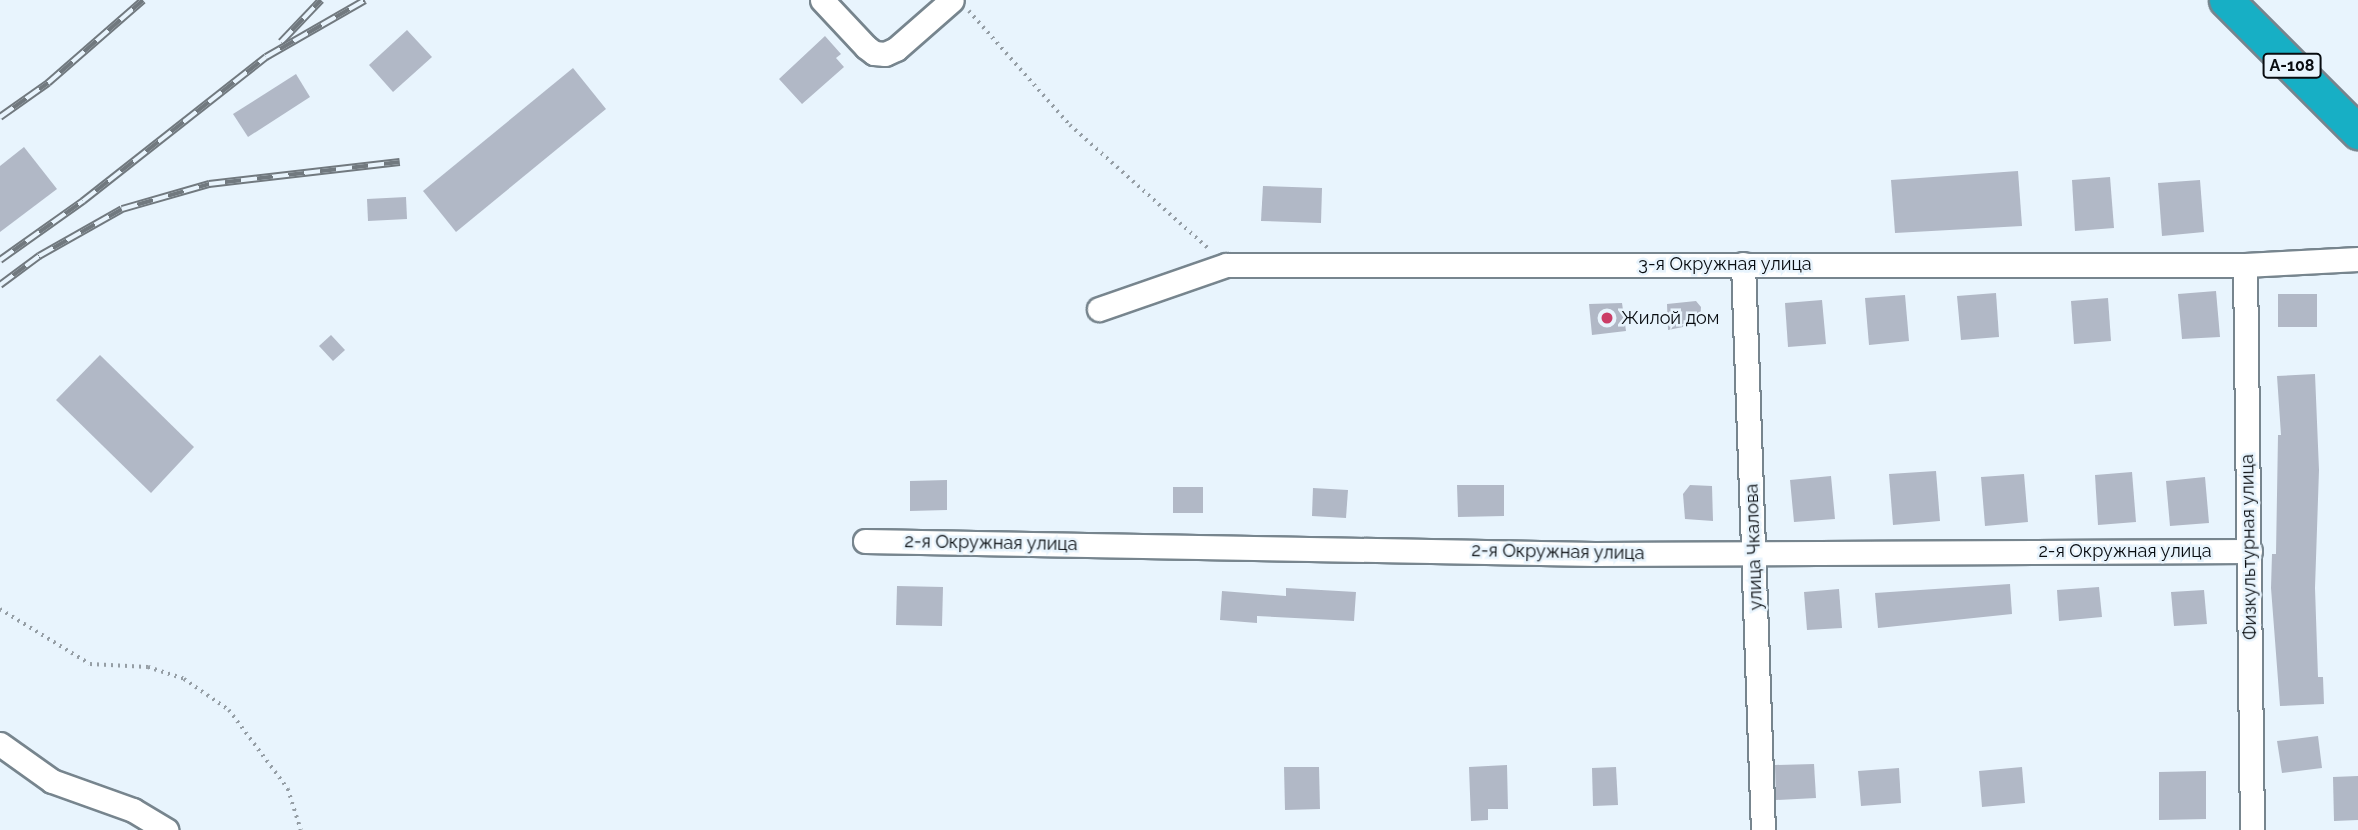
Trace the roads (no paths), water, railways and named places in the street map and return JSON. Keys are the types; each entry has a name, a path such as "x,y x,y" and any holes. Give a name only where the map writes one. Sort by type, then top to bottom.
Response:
{"highway":[{"name":"А-108","path":"2226,0 2358,132"}],"street":[{"path":"822,0 866,47 874,53 885,54 960,5"},
{"name":"3-я Окружная улица","path":"1099,310 1226,265 2245,265 2358,259"},
{"name":"улица Чкалова","path":"1744,264 1763,830"},
{"name":"Физкультурная улица","path":"2245,265 2252,830"},
{"name":"2-я Окружная улица","path":"865,541 1595,554 1755,551 2250,551"},
{"path":"0,744 52,781 132,810 166,830"}],"railway":[{"path":"0,117 48,83 143,0"},
{"path":"281,42 321,0"},
{"path":"0,260 83,201 266,57 365,0"},
{"path":"0,285 39,256 122,209 209,184 400,162"}],"place":[{"name":"Жилой дом","path":"1607,318"}]}
